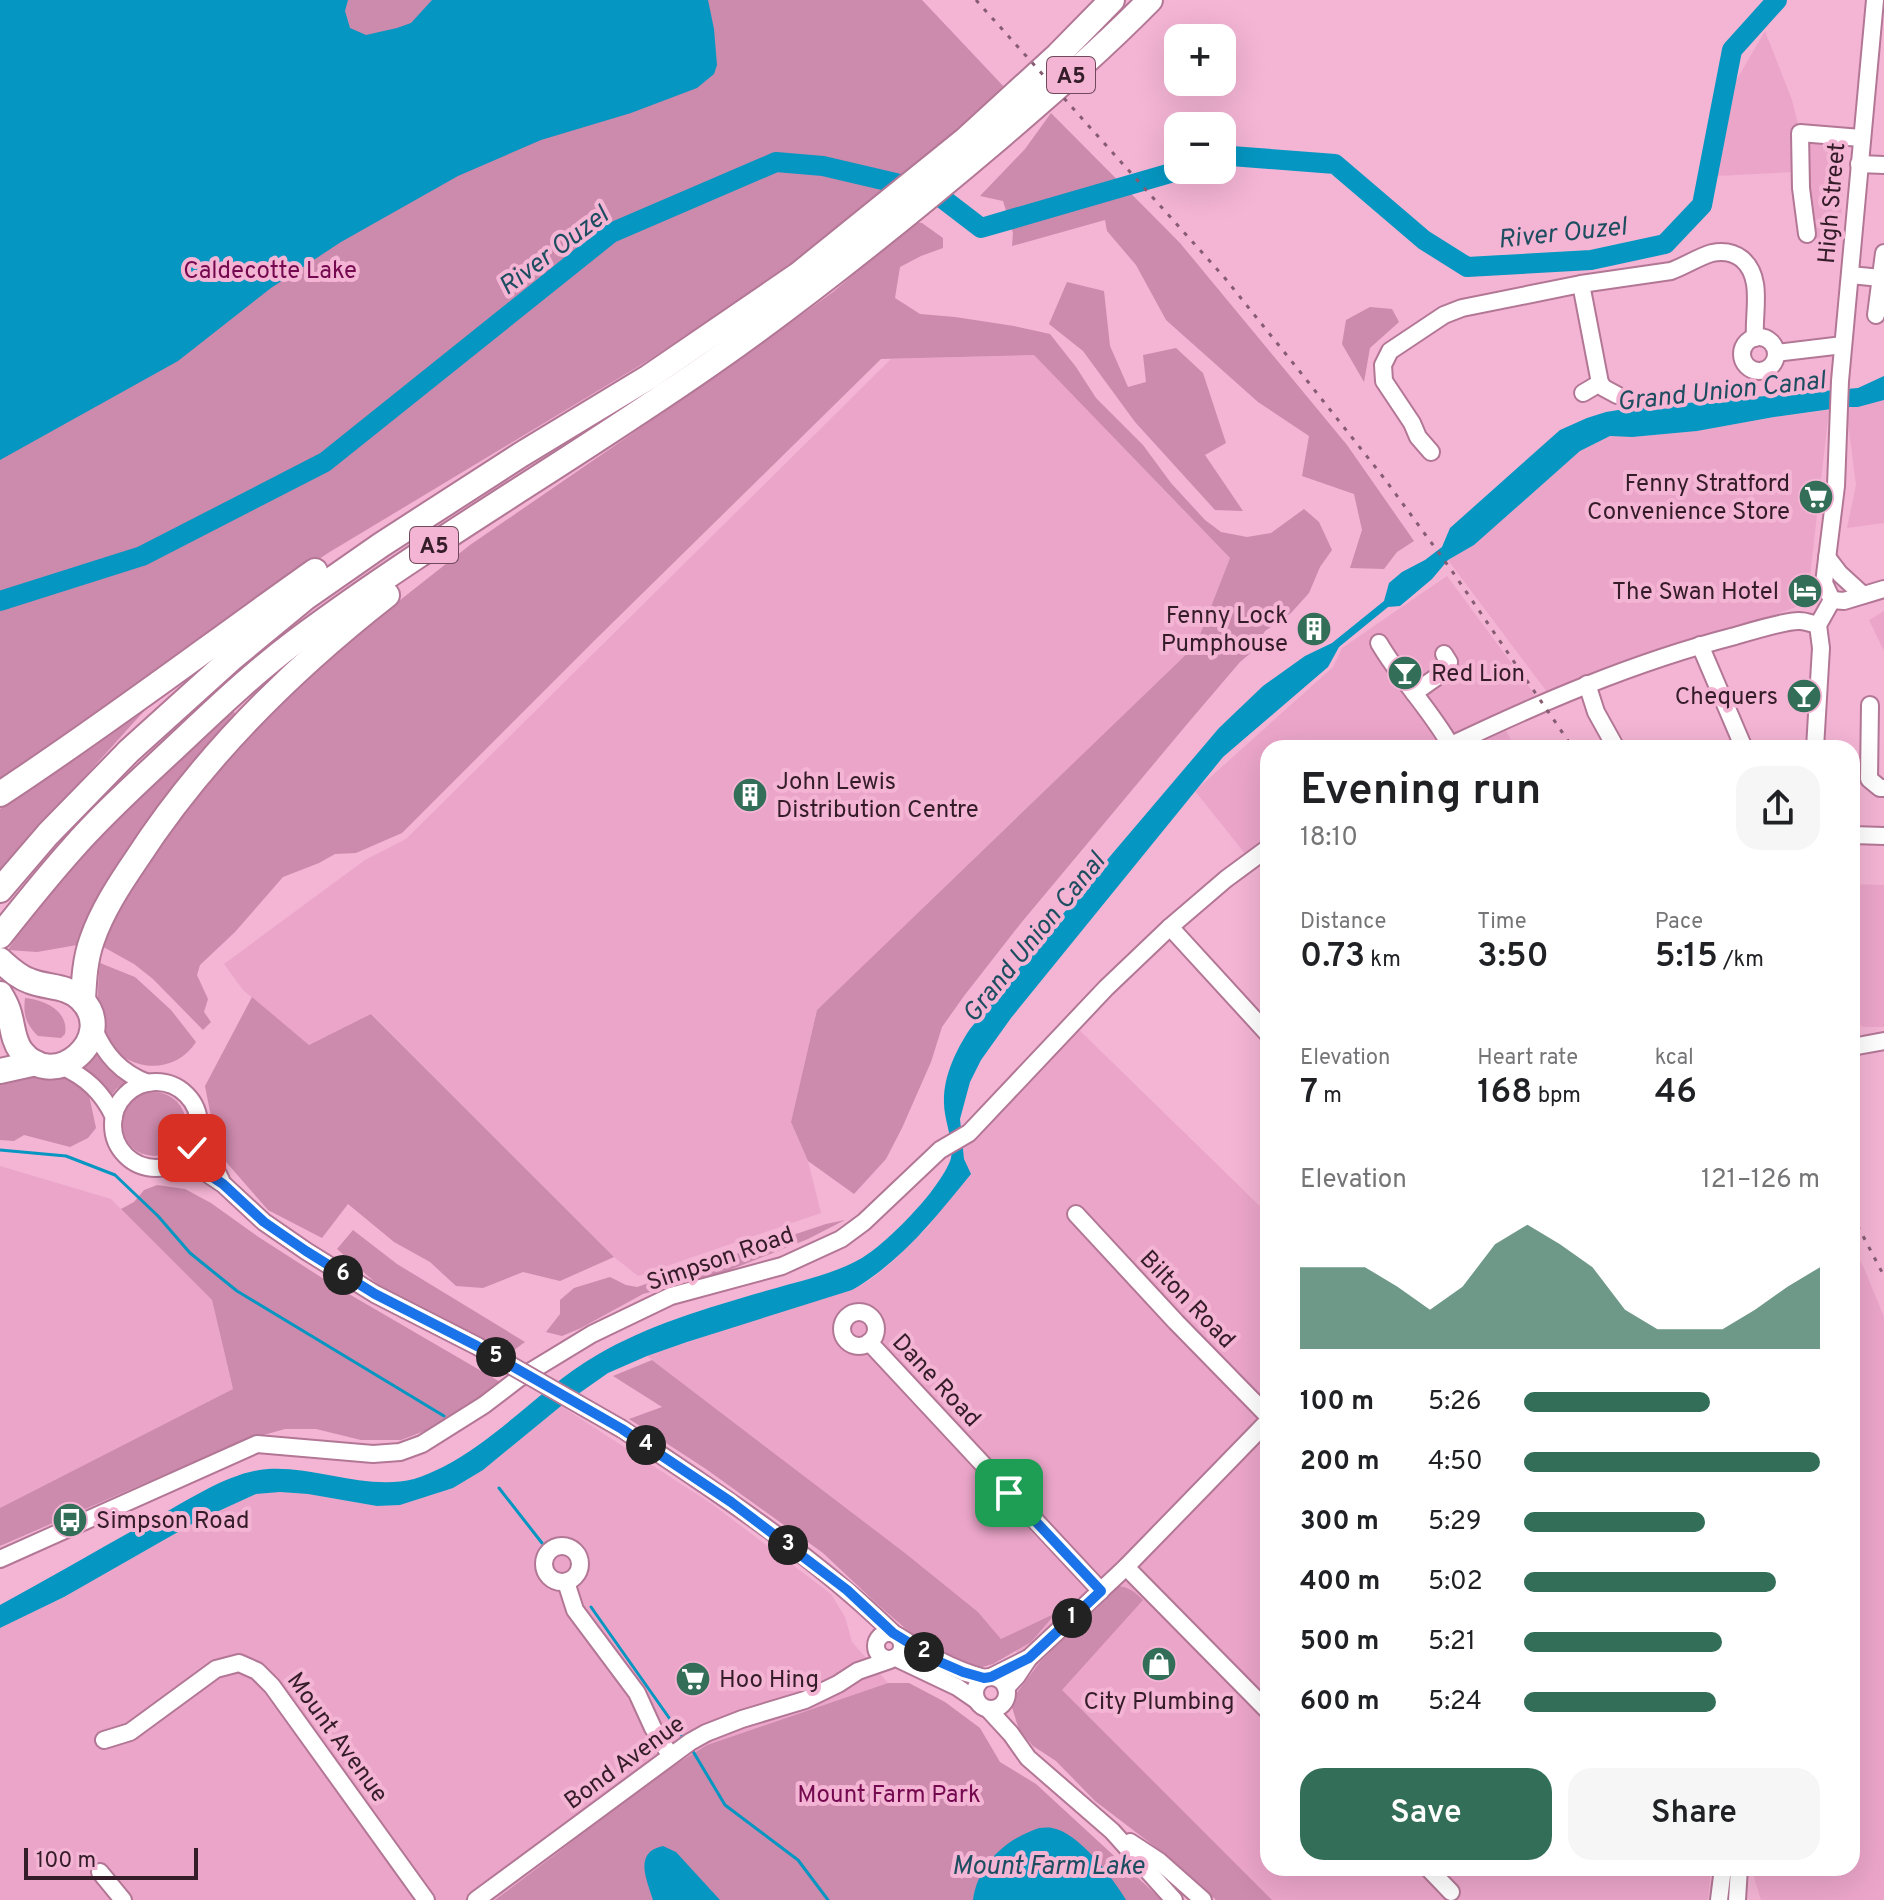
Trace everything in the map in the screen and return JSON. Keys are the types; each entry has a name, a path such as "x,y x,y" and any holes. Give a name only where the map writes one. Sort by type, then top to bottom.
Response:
{"highway":[{"name":"A5","path":"976,143 1112,0"},
{"name":"A5","path":"0,936 73,847 239,687 374,585 713,362 807,294 885,219 976,143 1070,76 1150,0"},
{"name":"A5","path":"0,890 48,834 129,751 231,659 305,598 522,454 606,405 885,219"},
{"path":"0,794 69,749 321,567 385,526 522,454"},
{"path":"83,1000 85,971 100,920 153,832 242,725 355,620 439,555 469,522"},
{"path":"0,960 31,982 67,989 83,1000 94,1029 85,1048 75,1059 61,1066 36,1063 22,1053 14,1039 7,1007 0,994"},
{"path":"0,1071 36,1063"}],"street":[{"name":"High Street","path":"1832,600 1824,583 1836,486 1840,381 1875,0"},
{"path":"1807,234 1801,188 1800,133 1861,138"},
{"path":"1859,164 1884,165"},
{"path":"1431,452 1418,437 1384,381 1383,365 1390,351 1444,315 1462,308 1581,284 1671,271 1715,252 1725,252 1746,262 1753,277 1756,291 1755,338"},
{"path":"1876,315 1884,253"},
{"path":"1850,275 1881,278"},
{"path":"1581,284 1600,383 1617,395"},
{"path":"1755,338 1767,339 1775,347 1774,363 1767,370 1757,371 1748,367 1743,358 1746,343 1755,338"},
{"path":"1776,353 1843,345"},
{"path":"1583,393 1600,383"},
{"path":"1827,557 1863,595"},
{"path":"1815,740 1821,648 1818,625 1832,600 1844,601 1884,589"},
{"path":"1463,740 1587,684 1700,645 1799,620 1818,625"},
{"path":"1379,643 1444,740"},
{"path":"1700,645 1740,740"},
{"path":"1414,693 1445,671 1449,662 1444,654"},
{"path":"1587,684 1596,712 1612,740"},
{"path":"1870,705 1869,779 1884,788"},
{"path":"1860,835 1884,836"},
{"name":"Simpson Road","path":"0,1559 257,1444 373,1454 400,1452 422,1444 484,1405 518,1379 592,1334 671,1296 782,1266 841,1239 864,1222 940,1150 969,1133 1106,988 1170,927 1260,854"},
{"path":"1170,927 1260,1025"},
{"path":"94,1029 101,1046 112,1060 135,1078 148,1083"},
{"path":"1860,1046 1884,1041"},
{"path":"61,1066 78,1073 93,1086 106,1100 114,1117"},
{"path":"199,1127 192,1148 175,1164 163,1168 140,1165 130,1159 121,1151 113,1128 118,1105 136,1087 162,1083 181,1091 194,1107 206,1151 223,1184"},
{"path":"175,1164 205,1172 223,1184 264,1222 375,1294 477,1346 622,1429 731,1502 847,1590 864,1605 887,1638 963,1672 1001,1680 1006,1693 1011,1734"},
{"name":"Bilton Road","path":"1076,1214 1260,1410"},
{"name":"Dane Road","path":"869,1342 1101,1591"},
{"path":"982,1705 998,1708 1029,1658 1126,1567 1260,1426"},
{"path":"1126,1567 1260,1703"},
{"path":"566,1582 575,1610 637,1693 670,1755"},
{"path":"887,1638 880,1655 957,1687 982,1705 1011,1734 1028,1758 1112,1831 1174,1900"},
{"path":"887,1638 901,1639 902,1652 893,1659"},
{"name":"Bond Avenue","path":"858,1671 887,1638"},
{"path":"982,1705 974,1690 980,1681 1029,1658"},
{"name":"Bond Avenue","path":"476,1900 687,1743 742,1719 805,1700 858,1671 893,1659"},
{"name":"Mount Avenue","path":"104,1740 130,1732 216,1669 239,1663 257,1671 272,1686 426,1900"},
{"path":"1112,1831 1159,1861 1203,1900"},
{"path":"100,1872 123,1900"},
{"path":"1436,1876 1451,1892"},
{"path":"1719,1900 1722,1876"},
{"path":"1737,1900 1738,1876"}],"shaded area":[{"path":"1765,31 1792,100 1799,128 1846,135 1840,241 1800,238 1794,172 1716,176 1727,96"},
{"path":"1034,355 1230,558 1196,645 817,1010 791,1122 808,1161 821,1213 638,1276 614,1257 372,1014 309,1045 243,990 224,964 365,860 406,839 891,359"},
{"path":"1884,400 1884,523 1847,528 1856,485 1846,407"},
{"path":"1829,410 1807,603 1550,696 1448,560 1474,545 1580,451 1610,436 1697,431"},
{"path":"1447,576 1535,695 1501,722 1511,740 1260,740 1260,856 1247,856 1195,791 1333,667 1342,648"},
{"path":"1884,611 1884,651 1869,620"},
{"path":"1860,884 1884,885 1884,1027 1860,1025"},
{"path":"1074,1025 1260,1206 1260,1876 1710,1876 1708,1900 1272,1900 1065,1694 1001,1639 978,1612 647,1356 852,1290 870,1280 929,1226 964,1159 962,1142"},
{"path":"0,1166 111,1199 212,1300 233,1389 0,1508"},
{"path":"1860,1261 1884,1317 1884,1900 1761,1900 1754,1877 1860,1876"},
{"path":"561,1406 712,1504 831,1594 845,1617 852,1642 888,1683 707,1745 639,1787 495,1900 0,1900 0,1628 64,1597 199,1520 256,1494 308,1494 377,1506 400,1505 453,1488 483,1470"}],"green space":[{"name":"Caldecotte Lake","path":"0,0 922,0 1006,89 791,265 649,360 328,553 70,730 0,782"},
{"path":"1051,113 1180,243 1347,445 1414,541 1397,552 1384,569 1350,568 1362,530 1354,494 1302,476 1309,436 1258,402 1166,320 1136,265 1107,231 1105,220 1012,246 1013,233 1003,201 980,196 1025,149"},
{"path":"915,222 922,223 943,238 943,248 900,267 895,298 920,314 1014,326 1050,334 1096,398 1143,445 1171,483 1205,520 1221,532 1247,537 1271,533 1304,509 1319,522 1332,550 1320,567 1309,593 1291,613 1265,631 1253,651 1188,723 964,996 942,1027 931,1062 886,1159 854,1194 808,1161 791,1122 817,1010 1196,645 1230,558 1034,355 881,359 402,833 356,853 335,854 283,877 235,932 200,965 197,975 208,999 204,1012 211,1022 203,1030 153,979 134,964 98,944 131,888 213,769 324,660 470,545 833,292"},
{"path":"1067,282 1104,291 1110,346 1128,387 1146,382 1143,355 1176,348 1203,373 1226,443 1205,455 1243,511 1215,510 1135,422 1083,351 1049,324"},
{"path":"1370,307 1392,309 1399,322 1370,348 1364,382 1342,344 1346,320"},
{"path":"152,703 0,871 0,809 45,773"},
{"path":"232,709 236,715 231,728 106,890 77,945 37,952 8,950 31,916 84,852"},
{"path":"100,963 135,977 171,1010 196,1042 186,1054 174,1062 160,1065 133,1062 120,1055 102,1031 98,988"},
{"path":"252,997 309,1045 371,1014 614,1257 560,1281 523,1272 483,1288 456,1286 430,1262 394,1242 348,1204 322,1238 268,1210 226,1162 213,1127 205,1086"},
{"path":"25,998 48,1004 59,1013 65,1026 65,1034 61,1038 38,1036 34,1032 26,1019"},
{"path":"90,1045 103,1062 127,1082 116,1089 109,1099 90,1072 76,1062"},
{"path":"59,1071 89,1095 96,1128 88,1138 70,1147 24,1135 14,1141 0,1140 0,1082 18,1076"},
{"path":"154,1092 177,1101 186,1124 177,1147 154,1156 131,1147 122,1124 131,1101"},
{"path":"157,1185 185,1189 211,1203 330,1283 502,1383 443,1424 401,1440 361,1440 316,1429 285,1429 242,1441 0,1546 0,1508 233,1389 212,1300 121,1209 134,1202 144,1190"},
{"path":"845,1220 808,1239 722,1273 643,1294 562,1336 546,1332 560,1314 560,1300 574,1288 610,1277 637,1287"},
{"path":"353,1230 397,1264 525,1342 506,1356 377,1284 337,1249"},
{"path":"652,1360 905,1553 978,1612 1001,1639 1056,1613 1031,1642 993,1664 975,1669 914,1636 823,1553 706,1469 629,1419 662,1407 613,1376"},
{"path":"1115,1586 1131,1590 1143,1600 1062,1690 1272,1900 1216,1900 1175,1862 1095,1801 1056,1761 1033,1746 1019,1730 1012,1707 1015,1695 1040,1662"},
{"name":"Mount Farm Park","path":"888,1683 909,1683 945,1702 980,1728 1000,1762 1036,1784 1162,1900 495,1900 639,1787 707,1745"}],"water":[{"name":"Caldecotte Lake","path":"0,0 348,0 345,11 350,28 366,35 411,23 432,0 708,0 717,65 714,74 697,88 631,113 541,140 458,176 341,242 271,288 178,361 0,460"},
{"path":"1884,376 1884,400 1858,407 1774,417 1697,431 1610,436 1580,451 1474,545 1448,560 1432,579 1400,606 1388,607 1339,647 1328,667 1223,757 1011,1018 981,1060 970,1082 960,1119 964,1159 971,1174 917,1238 870,1279 852,1290 687,1342 608,1373 561,1406 483,1470 453,1488 400,1505 377,1506 308,1494 256,1494 199,1520 64,1597 0,1628 0,1605 227,1480 268,1469 378,1482 418,1478 443,1467 483,1442 577,1368 617,1344 681,1317 828,1273 862,1258 912,1214 949,1165 952,1151 944,1093 955,1055 970,1029 1219,728 1263,686 1305,656 1332,643 1384,601 1389,583 1442,547 1450,528 1560,430 1606,412 1858,388"},
{"name":"Mount Farm Lake","path":"1039,1828 1052,1828 1073,1838 1104,1869 1126,1900 973,1900 987,1864 1015,1839"},
{"path":"663,1846 676,1852 720,1900 653,1900 644,1868 645,1860 654,1849"}],"waterway":[{"name":"River Ouzel","path":"1236,156 1335,164 1424,240 1467,267 1591,260 1665,244 1702,205 1732,50 1777,0"},
{"name":"River Ouzel","path":"0,601 142,556 325,462 611,233 776,162 823,166 934,192 981,228 1164,175"},
{"path":"0,1150 66,1156 115,1175 158,1216 190,1253 237,1291 444,1416"},
{"path":"499,1488 542,1543"},
{"path":"591,1607 684,1739"},
{"path":"691,1748 725,1805 798,1860 828,1900"}],"railway":[{"path":"976,0 1224,277 1305,378 1452,571 1568,740"},
{"path":"1860,1230 1884,1276"}],"place":[{"name":"Fenny Stratford Convenience Store","path":"1816,497"},
{"name":"The Swan Hotel","path":"1805,591"},
{"name":"Fenny Lock Pumphouse","path":"1314,629"},
{"name":"Red Lion","path":"1405,673"},
{"name":"Chequers","path":"1804,696"},
{"name":"John Lewis Distribution Centre","path":"750,795"},
{"name":"Simpson Road","path":"70,1520"},
{"name":"City Plumbing","path":"1159,1664"},
{"name":"Hoo Hing","path":"693,1679"}],"route":[{"path":"192,1148 175,1164 205,1172 223,1184 264,1222 375,1294 477,1346 622,1429 731,1502 847,1590 893,1633 940,1662 984,1678 1029,1658 1101,1591 1009,1493"}],"water label":[{"name":"Grand Union Canal","path":"1721,390"},
{"name":"Grand Union Canal","path":"1033,937"}]}
